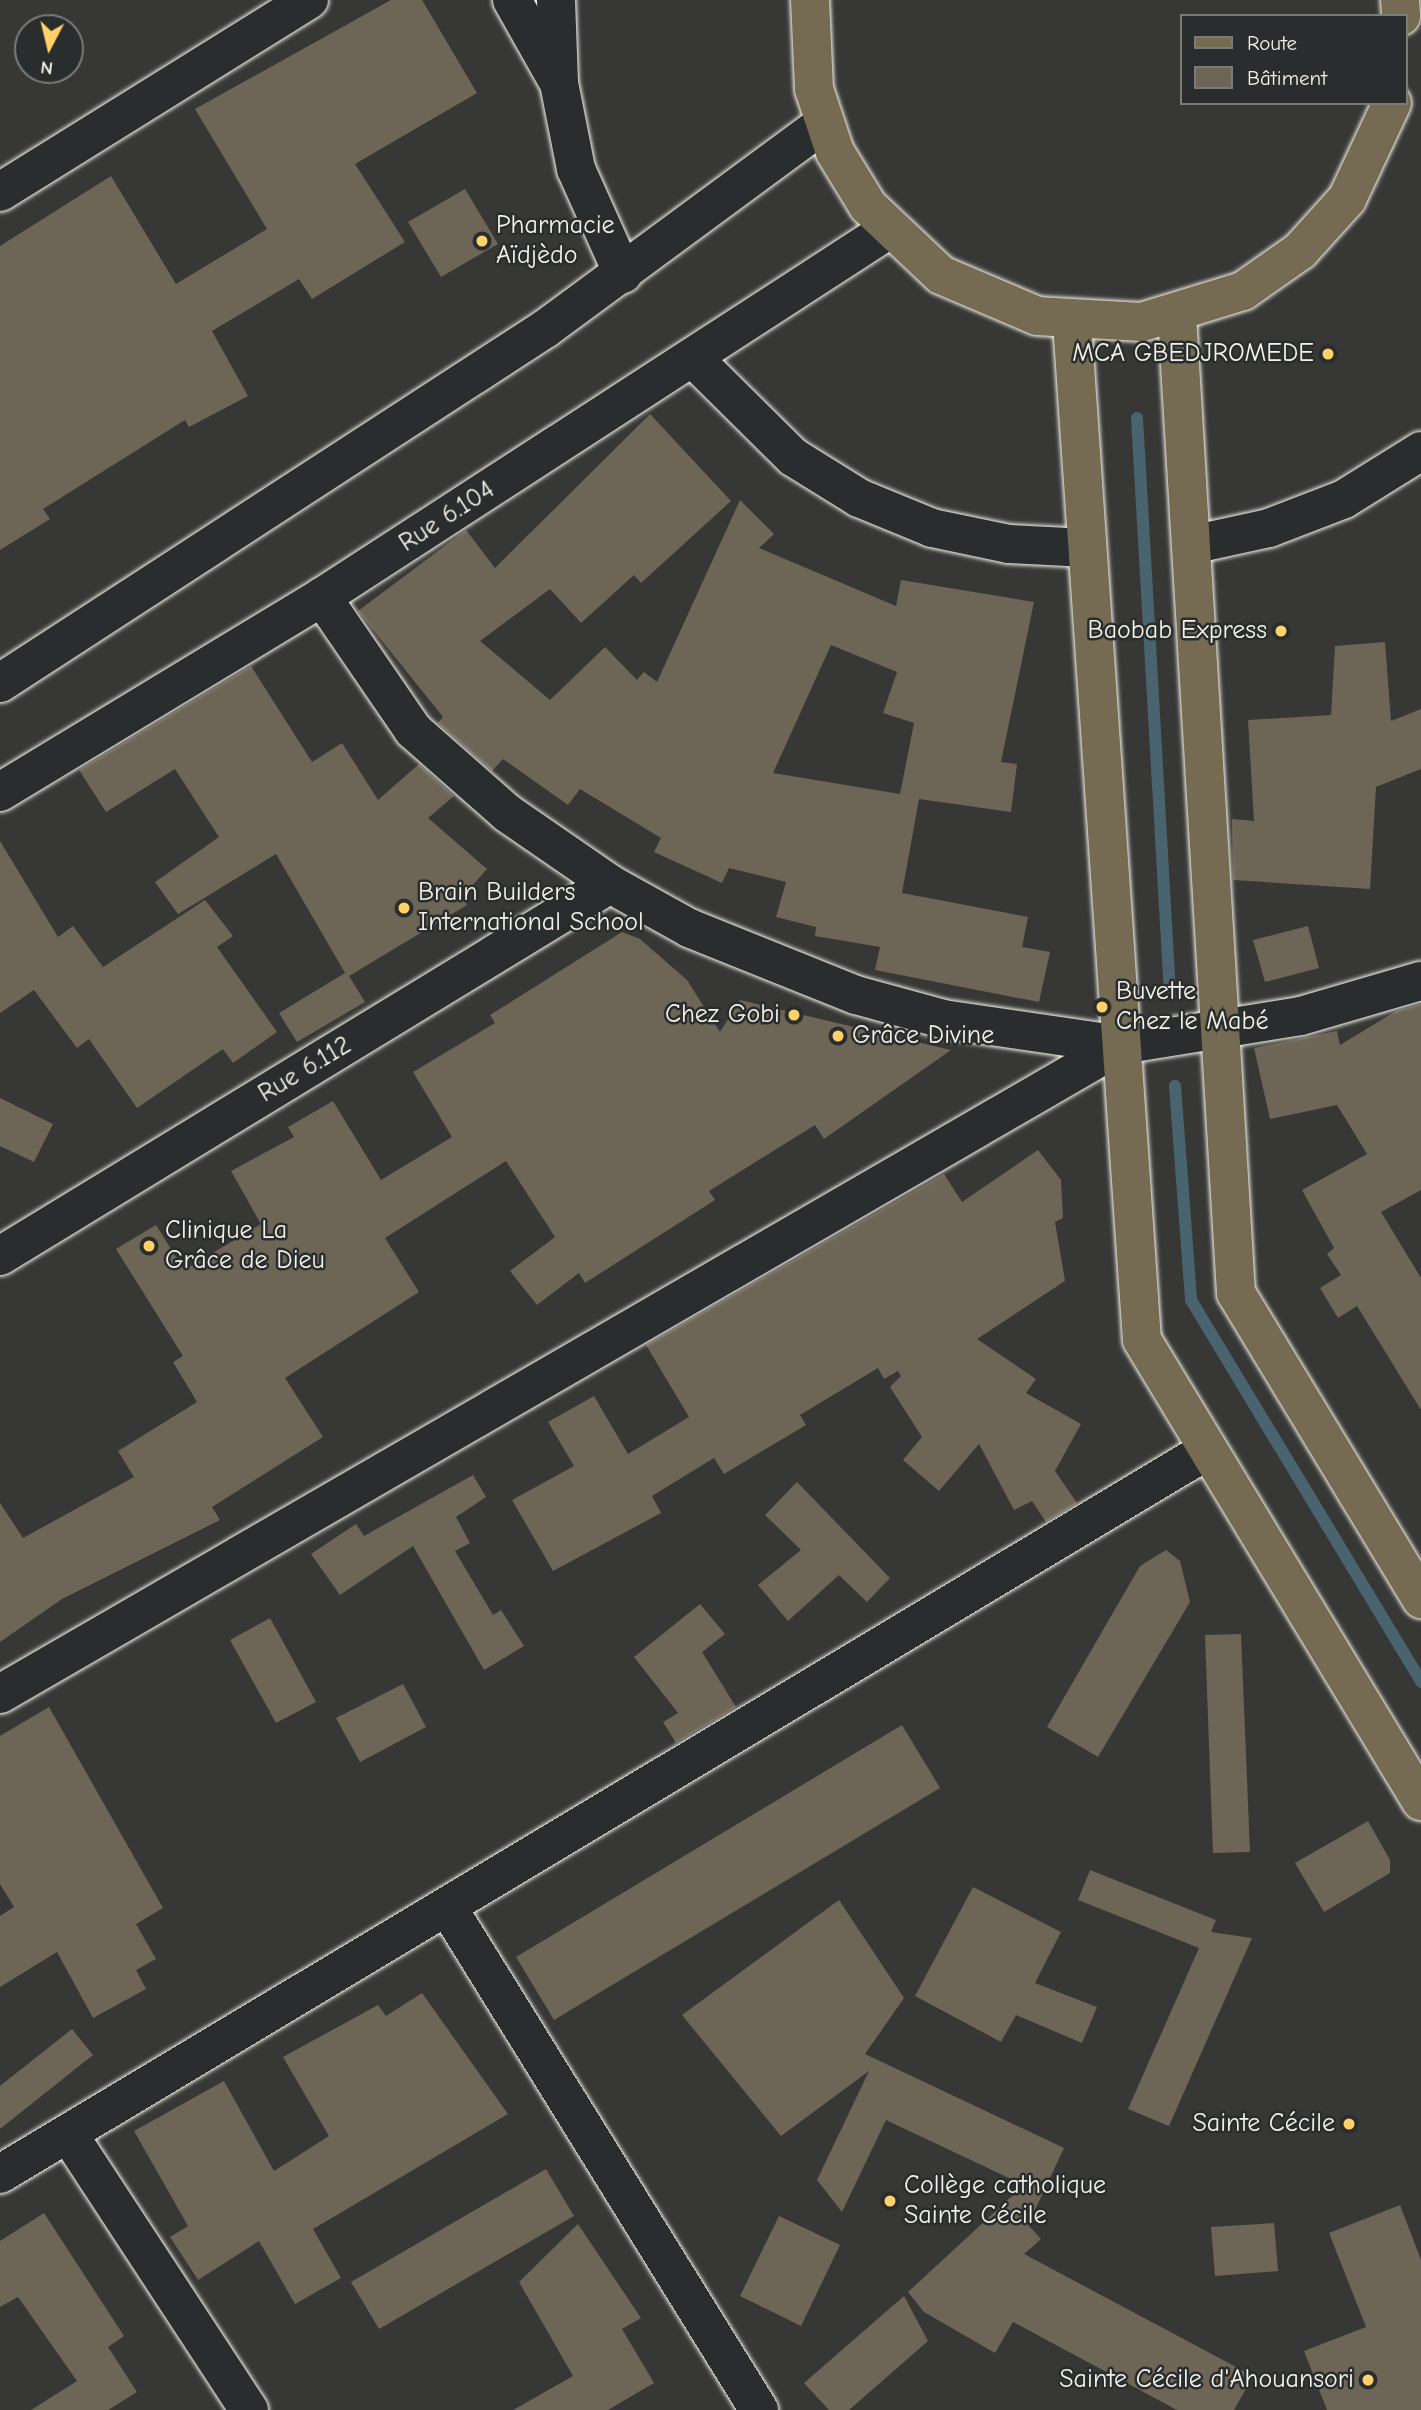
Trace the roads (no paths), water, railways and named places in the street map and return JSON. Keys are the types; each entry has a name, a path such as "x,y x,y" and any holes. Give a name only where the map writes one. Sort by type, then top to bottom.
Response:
{"main road":[{"path":"810,0 809,54 824,123 850,180 888,230 972,292 1072,322 1177,315 1243,291 1317,234 1366,169 1391,105"},
{"path":"1177,315 1236,1293 1421,1599"},
{"path":"1072,322 1142,1340 1421,1801"}],"street":[{"path":"0,191 309,0"},
{"path":"512,0 559,83"},
{"path":"555,0 559,83 576,169 623,274"},
{"path":"0,683 336,470 623,274 824,123"},
{"name":"Rue 6.104","path":"0,792 323,597 888,230"},
{"path":"693,358 793,457 859,498 932,528 1009,544 1087,548"},
{"path":"1191,545 1269,528 1344,499 1421,451"},
{"path":"323,597 413,730 507,813 610,884 771,965 856,995 943,1019 1121,1045 1301,1016 1421,981"},
{"name":"Rue 6.112","path":"0,1256 610,884"},
{"path":"0,1694 1121,1045"},
{"path":"0,2175 1208,1450"},
{"path":"448,1908 758,2410"},
{"path":"69,2135 249,2410"}],"waterway":[{"path":"1137,418 1170,994"},
{"path":"1175,1086 1191,1300 1421,1682"}],"place":[{"name":"Pharmacie Aïdjèdo","path":"482,241"},
{"name":"MCA GBEDJROMEDE","path":"1328,354"},
{"name":"Baobab Express","path":"1281,631"},
{"name":"Brain Builders International School","path":"404,908"},
{"name":"Buvette Chez le Mabé","path":"1102,1007"},
{"name":"Chez Gobi","path":"794,1015"},
{"name":"Grâce Divine","path":"838,1036"},
{"name":"Clinique La Grâce de Dieu","path":"149,1246"},
{"name":"Sainte Cécile","path":"1349,2124"},
{"name":"Collège catholique Sainte Cécile","path":"890,2201"},
{"name":"Sainte Cécile d'Ahouansori","path":"1368,2380"}]}
